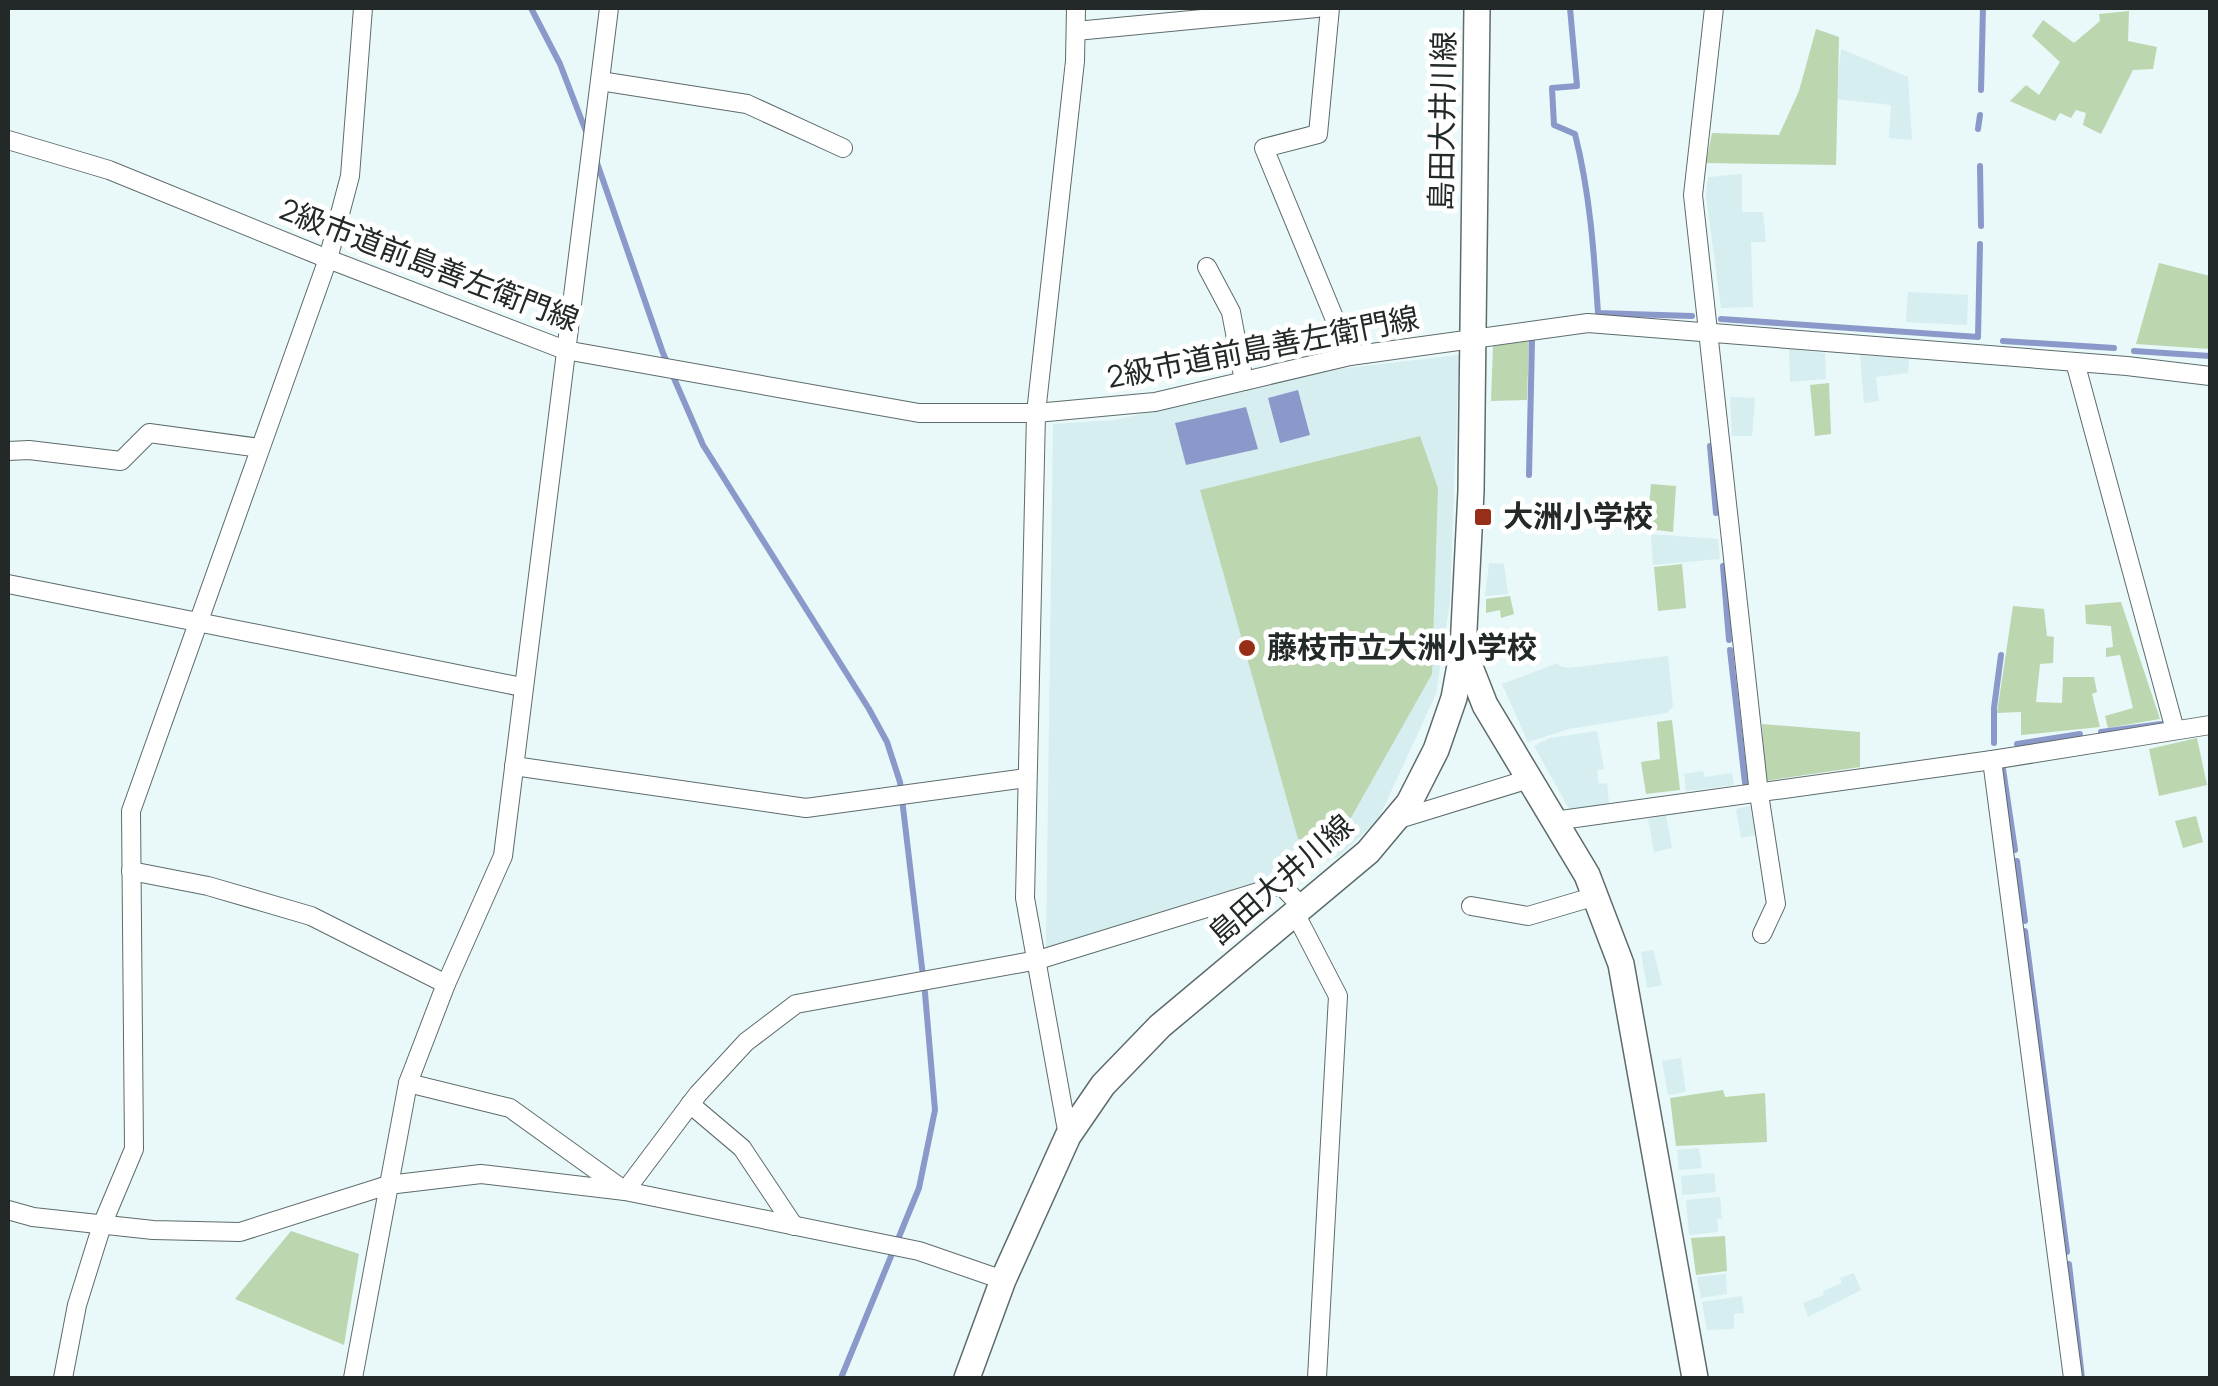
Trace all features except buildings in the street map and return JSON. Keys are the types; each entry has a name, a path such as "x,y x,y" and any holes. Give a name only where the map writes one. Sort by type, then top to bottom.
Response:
{"main road":[{"name":"島田大井川線","path":"967,1378 1002,1280 1068,1136 1103,1085 1160,1026 1368,852 1409,803 1436,750 1454,698 1463,648 1471,491 1477,8"},
{"path":"1463,648 1485,705 1596,896 1621,964 1695,1378"}],"street":[{"path":"64,1378 77,1305 102,1225 134,1148 131,811 328,259 350,176 363,8"},
{"path":"353,1378 408,1084 502,856 609,8"},
{"path":"1068,1136 1024,898 1036,413 1076,60 1076,8"},
{"path":"1076,31 1317,8"},
{"path":"1330,8 1318,134 1264,148 1350,356"},
{"path":"1714,8 1693,195 1759,794 1776,904 1762,934"},
{"path":"600,81 746,104 843,148"},
{"name":"2級市道前島善左衛門線","path":"8,140 110,170 565,350 920,413 1036,413 1155,402 1350,356 1588,323 2210,376"},
{"path":"1207,267 1231,312 1244,381"},
{"path":"2075,362 2175,730"},
{"path":"8,451 121,462 149,432 260,448"},
{"path":"8,584 522,687"},
{"path":"1554,821 1992,760 2210,725"},
{"path":"1992,760 2072,1378"},
{"path":"514,766 806,808 1026,778"},
{"path":"1394,821 1529,779"},
{"path":"132,871 208,886 311,916 446,984"},
{"path":"625,1191 690,1104 746,1042 796,1004 1038,960 1281,885 1298,910 1338,996 1318,1378"},
{"path":"1471,906 1528,916 1596,896"},
{"path":"408,1084 510,1108 625,1191"},
{"path":"690,1104 742,1148 794,1226"},
{"path":"8,1210 102,1225 240,1232 388,1185 482,1174 625,1191 919,1251 1002,1280"}],"shaded area":[{"path":"1841,49 1908,77 1912,140 1889,138 1891,105 1836,99"},
{"path":"1742,174 1742,212 1763,212 1766,242 1751,242 1753,307 1721,308 1706,196 1708,177"},
{"path":"1908,292 1968,295 1967,325 1906,322"},
{"path":"1789,349 1825,353 1826,379 1790,382"},
{"name":"藤枝市立大洲小学校","path":"1459,355 1450,601 1436,694 1378,820 1338,857 1046,950 1053,424 1115,420 1338,369"},
{"path":"1860,355 1909,359 1908,373 1876,377 1879,401 1864,403"},
{"path":"1730,397 1755,398 1752,436 1732,436"},
{"path":"1651,534 1718,539 1720,559 1653,565"},
{"path":"1489,563 1504,564 1508,594 1485,596"},
{"path":"1668,656 1673,706 1667,713 1569,729 1528,742 1502,684 1558,663 1568,668"},
{"path":"1597,731 1604,769 1597,770 1599,784 1607,783 1609,803 1571,812 1534,746 1550,738"},
{"path":"1703,771 1705,777 1732,773 1734,785 1686,791 1684,774"},
{"path":"1750,806 1755,835 1741,838 1736,809"},
{"path":"1666,815 1672,848 1654,852 1648,819"},
{"path":"1653,950 1662,985 1647,988 1641,952"},
{"path":"1681,1058 1686,1092 1668,1095 1662,1061"},
{"path":"1699,1148 1702,1168 1679,1170 1677,1150"},
{"path":"1714,1173 1716,1192 1682,1195 1681,1176"},
{"path":"1720,1197 1722,1219 1717,1219 1718,1232 1689,1235 1686,1200"},
{"path":"1854,1273 1861,1290 1808,1317 1803,1303 1824,1295 1823,1291 1842,1283 1840,1278"},
{"path":"1726,1274 1727,1294 1701,1298 1697,1277"},
{"path":"1742,1296 1744,1313 1734,1314 1734,1329 1707,1330 1702,1302"}],"green space":[{"path":"2129,11 2128,41 2157,47 2153,69 2133,70 2101,134 2083,125 2086,113 2076,110 2071,118 2060,113 2055,121 2010,101 2026,85 2039,95 2060,62 2032,36 2043,20 2074,43 2100,21 2099,14"},
{"path":"1816,29 1839,37 1836,165 1706,163 1712,133 1779,135 1799,91"},
{"path":"2159,263 2210,276 2210,349 2136,344"},
{"path":"1529,341 1527,400 1491,401 1493,346"},
{"path":"1829,383 1831,434 1815,436 1810,385"},
{"path":"1420,436 1438,488 1432,674 1339,839 1298,839 1200,490"},
{"path":"1651,484 1676,486 1673,532 1647,529"},
{"path":"1682,564 1686,608 1658,611 1654,567"},
{"path":"1510,596 1514,614 1501,618 1500,610 1486,613 1486,599"},
{"path":"2121,602 2160,719 2108,728 2105,716 2133,708 2120,655 2106,657 2106,648 2113,647 2111,626 2086,624 2085,605"},
{"path":"2013,606 2044,609 2047,636 2054,637 2053,663 2040,664 2036,702 2062,703 2063,677 2094,677 2097,692 2092,694 2100,727 2021,735 2021,712 1997,713"},
{"path":"1672,720 1680,790 1646,794 1641,762 1660,759 1657,722"},
{"path":"1762,724 1860,732 1860,767 1765,781"},
{"path":"2197,738 2207,785 2159,796 2149,749"},
{"path":"2196,816 2203,842 2183,848 2175,821"},
{"path":"1723,1090 1725,1097 1765,1093 1767,1142 1676,1146 1670,1098"},
{"path":"291,1231 359,1254 344,1345 235,1299"},
{"path":"1725,1236 1727,1271 1696,1275 1691,1238"}],"water":[{"path":"1298,390 1310,435 1280,443 1268,398"},
{"path":"1246,407 1258,449 1186,465 1175,423"}],"waterway":[{"path":"531,8 560,64 587,134"},
{"path":"1570,8 1577,86 1552,88 1554,125 1575,134 1588,201 1598,313 1692,316"},
{"path":"1981,90 1983,8"},
{"path":"1978,129 1980,115"},
{"path":"596,160 663,353 703,445 869,709 887,742 900,782 935,1110 919,1188 841,1378"},
{"path":"1980,166 1981,226"},
{"path":"1721,319 1978,337 1980,244"},
{"path":"1529,475 1532,341"},
{"path":"2003,341 2114,348"},
{"path":"2134,351 2210,356"},
{"path":"1710,446 1716,513"},
{"path":"1723,566 1729,640"},
{"path":"1730,650 1745,783"},
{"path":"1994,743 2001,655"},
{"path":"2101,732 2161,724"},
{"path":"2017,744 2080,734"},
{"path":"2003,769 2015,850"},
{"path":"2017,861 2025,921"},
{"path":"2025,931 2067,1252"},
{"path":"2069,1264 2082,1378"}],"place":[{"name":"大洲小学校","path":"1483,517"},
{"name":"藤枝市立大洲小学校","path":"1247,648"}]}
